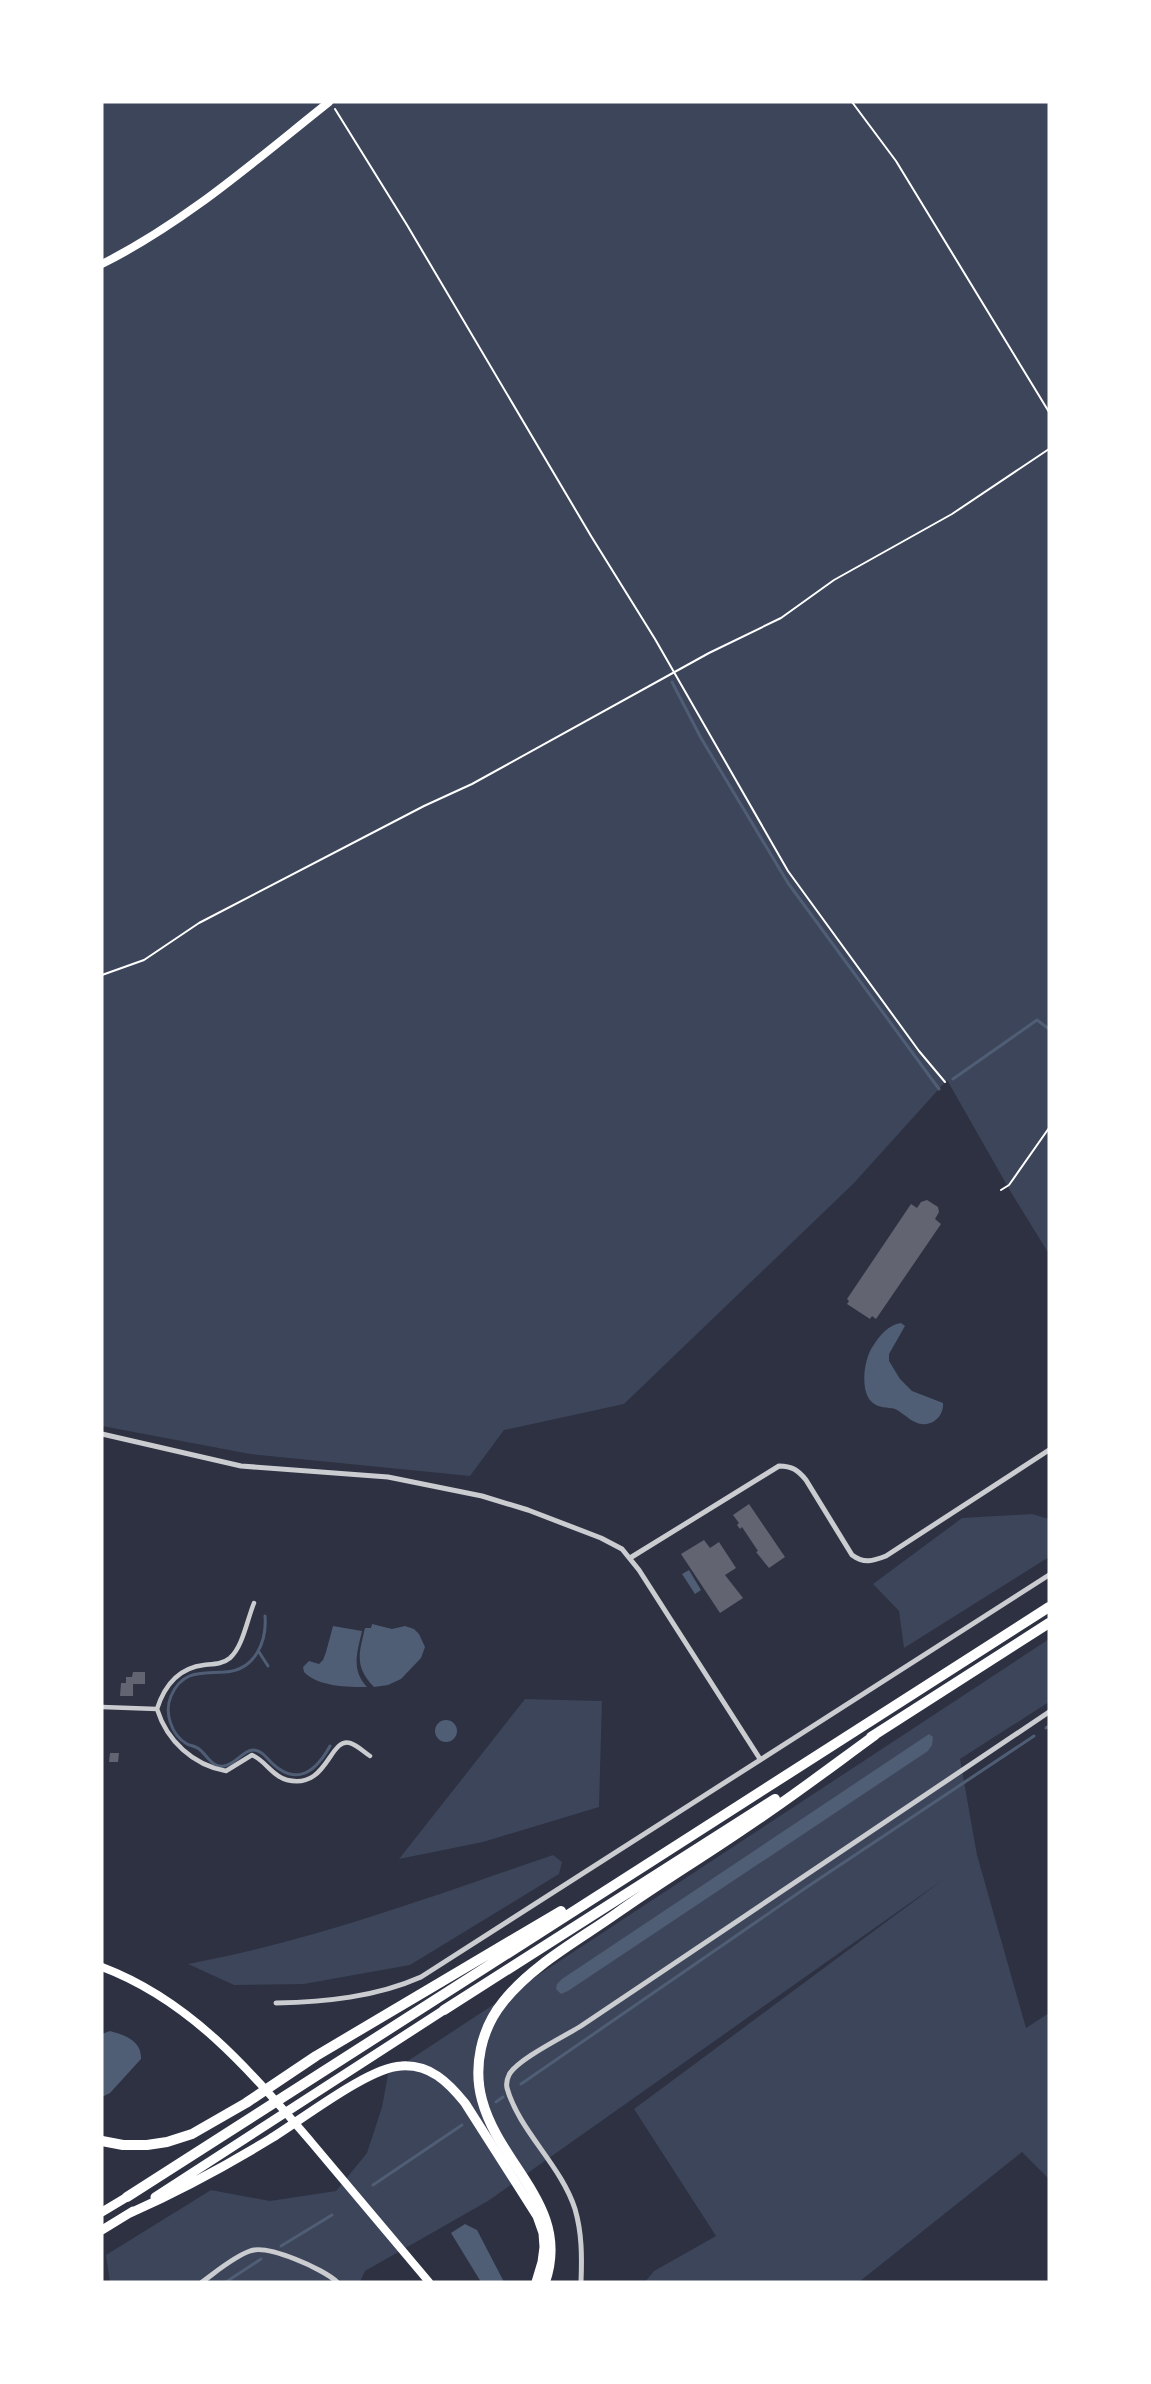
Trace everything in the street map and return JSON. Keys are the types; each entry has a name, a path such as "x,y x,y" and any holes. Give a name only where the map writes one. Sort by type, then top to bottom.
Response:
{"highway":[{"path":"102,2212 1049,1607"},
{"path":"102,2230 1049,1623"},
{"path":"545,2282 552,2250 549,2225 537,2200 492,2128 482,2098 478,2066 484,2036 491,2019 508,1995 531,1974 651,1889 743,1830 875,1735"},
{"path":"102,2141 123,2145 147,2145 167,2142 192,2134 522,1933 638,1869"},
{"path":"128,2214 179,2191 268,2140 371,2075 386,2068 409,2066 434,2073 454,2089 537,2216 543,2233 542,2262 536,2282"}],"main road":[{"path":"102,264 138,246 201,204 330,102"},
{"path":"102,1967 150,1989 205,2028 252,2074 429,2282"}],"street":[{"path":"102,1434 241,1466 388,1477 455,1490 515,1506 589,1532 618,1546 630,1558 760,1759"},
{"path":"630,1558 779,1466 790,1466 800,1472 806,1480 852,1555 860,1560 873,1561 886,1556 1049,1450"},
{"path":"276,2003 329,2000 382,1991 399,1987 421,1977 1049,1575"},
{"path":"254,1603 236,1650 229,1659 221,1663 187,1669 178,1675 163,1692 156,1709 169,1736 178,1746 208,1768 226,1771 252,1755 259,1758 274,1774 297,1781 319,1773 336,1747 344,1743 351,1743 370,1756"},
{"path":"102,1707 156,1709"},
{"path":"581,2282 581,2235 575,2208 565,2186 525,2122 508,2089 507,2078 510,2072 1049,1712"},
{"path":"202,2282 250,2250 260,2250 308,2264 325,2272 337,2282"}],"path":[{"path":"330,102 407,225 675,673 788,871 919,1051 945,1082"},
{"path":"852,102 896,161 1049,412"},
{"path":"102,975 144,960 199,923 424,806 472,784 722,646 781,618 840,576 952,514 1049,449"},
{"path":"1000,1190 1009,1185 1049,1128"}],"shaded area":[{"path":"102,102 1049,102 1049,1254 947,1080 854,1183 624,1404 504,1430 470,1476 250,1454 102,1426"},
{"path":"901,1323 905,1326 889,1354 889,1361 900,1379 912,1391 943,1403 941,1413 935,1421 930,1423 920,1424 895,1409 875,1405 866,1392 864,1375 870,1351 885,1331"},
{"path":"1032,1514 1049,1519 1049,1557 904,1648 899,1611 873,1584 962,1518"},
{"path":"689,1570 701,1590 695,1594 682,1574"},
{"path":"372,1624 392,1629 405,1626 414,1629 425,1647 421,1658 401,1679 388,1685 374,1687 363,1673 361,1666 360,1653 365,1628 371,1628"},
{"path":"333,1626 362,1631 357,1654 357,1668 367,1687 325,1683 317,1681 304,1672 303,1667 309,1661 319,1664 323,1660"},
{"path":"1049,1639 1049,1702 960,1759 977,1855 1026,2028 1049,2013 1049,2179 1022,2152 859,2282 645,2282 654,2271 716,2236 634,2109 944,1879 488,2201 365,2271 360,2282 110,2282 106,2255 211,2190 270,2201 336,2191 367,2153 382,2107 388,2074"},
{"path":"525,1699 602,1701 599,1807 483,1842 399,1859"},
{"path":"446,1720 454,1723 457,1731 454,1739 446,1742 438,1739 435,1731 438,1723"},
{"path":"929,1734 933,1737 928,1751 568,1991 561,1994 556,1989 562,1979"},
{"path":"553,1855 562,1862 559,1874 410,1965 304,1984 234,1985 188,1964 327,1930"},
{"path":"110,2031 136,2043 141,2059 110,2093 102,2097 102,2034"},
{"path":"465,2224 477,2230 504,2282 481,2282 451,2233"}],"building":[{"path":"927,1200 938,1207 939,1212 935,1219 941,1224 876,1319 872,1316 870,1319 847,1304 849,1301 847,1299 911,1204 917,1208 921,1202"},
{"path":"749,1504 785,1557 769,1568 756,1552 758,1551 742,1527 740,1529 737,1525 739,1523 733,1515"},
{"path":"704,1540 710,1548 719,1542 736,1568 725,1575 743,1598 720,1613 681,1554"},
{"path":"133,1672 145,1672 145,1684 133,1684 133,1696 120,1696 121,1683 126,1683 126,1677 132,1677"},
{"path":"110,1753 119,1753 118,1762 109,1762"}],"waterway":[{"path":"685,707 672,682 701,738 788,883 939,1089"},
{"path":"953,1079 1037,1020 1049,1029"},
{"path":"265,1616 261,1645 257,1653 244,1666 225,1672 201,1673 181,1681 169,1702 170,1723 181,1740 198,1748 220,1766 230,1764 244,1753 255,1750 285,1772 293,1775 302,1774 316,1765 330,1746"},
{"path":"259,1652 268,1666"},
{"path":"521,2084 807,1887 1034,1736"},
{"path":"496,2102 503,2097"},
{"path":"373,2185 462,2125"},
{"path":"281,2246 332,2215"},
{"path":"226,2282 261,2259"}]}
